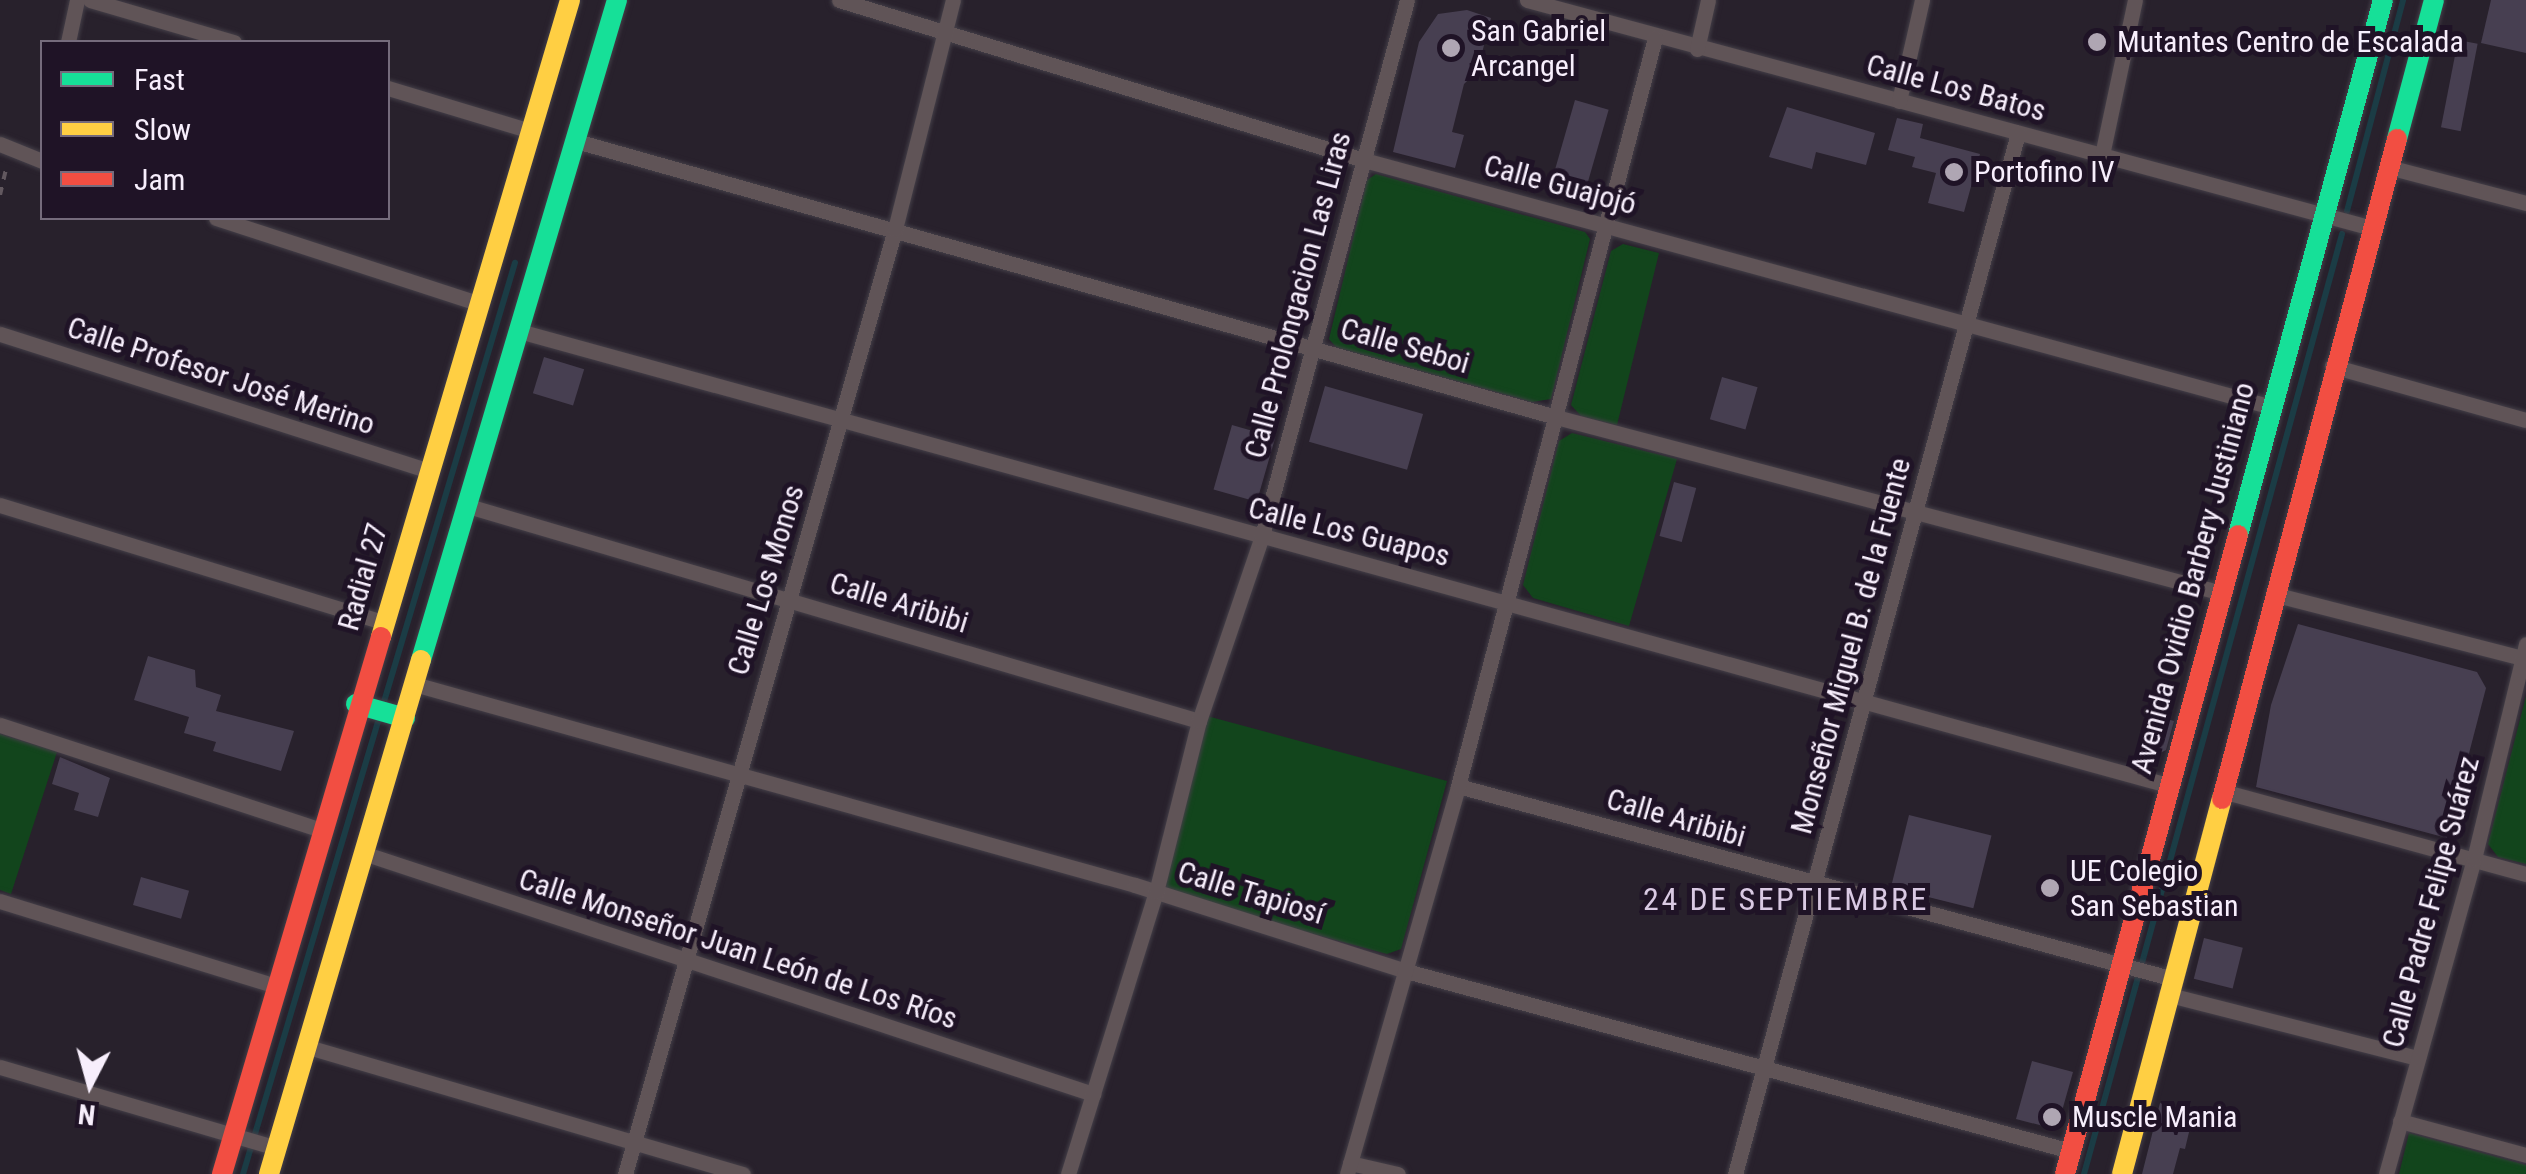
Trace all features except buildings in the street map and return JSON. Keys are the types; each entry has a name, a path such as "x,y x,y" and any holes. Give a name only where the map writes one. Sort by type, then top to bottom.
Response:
{"street":[{"path":"68,40 77,0"},
{"path":"90,0 227,40"},
{"name":"Radial 27","path":"222,1174 240,1138 322,830 363,706 382,622 426,470 570,0"},
{"path":"269,1174 274,1147 366,854 400,716 414,684 468,506 617,0"},
{"name":"Calle Guajojó","path":"839,0 1364,160 1964,328 2272,407"},
{"name":"Calle Los Monos","path":"625,1174 736,772 792,599 896,230 952,0"},
{"name":"Calle Prolongacion Las Liras","path":"1068,1174 1156,892 1199,721 1260,539 1407,0"},
{"name":"Calle Los Batos","path":"1527,0 1655,38 2372,228"},
{"path":"1697,49 1708,0"},
{"path":"1899,101 1922,0"},
{"path":"2102,154 2136,0"},
{"name":"Avenida Ovidio Barbery Justiniano","path":"2066,1174 2126,967 2167,785 2383,0"},
{"path":"2122,1174 2166,983 2222,791 2332,366 2434,0"},
{"path":"1398,1174 1349,1168 1458,786 1655,38"},
{"path":"390,89 530,130"},
{"name":"Monseñor Miguel B. de la Fuente","path":"1736,1174 2018,132"},
{"name":"Calle Seboi","path":"576,142 1556,418 2222,594"},
{"path":"5,147 40,158"},
{"path":"2388,166 2526,203"},
{"path":"222,220 478,303"},
{"name":"Calle Los Guapos","path":"519,331 1260,539 1508,601 2167,785"},
{"name":"Calle Profesor José Merino","path":"0,334 426,470"},
{"path":"2332,366 2526,420"},
{"path":"0,506 382,622"},
{"name":"Calle Aribibi","path":"468,506 1199,721"},
{"path":"2272,594 2525,653"},
{"name":"Calle Padre Felipe Suárez","path":"2386,1174 2474,860 2525,653"},
{"name":"Calle Tapiosí","path":"414,684 1156,892 1406,971 2072,1152"},
{"path":"363,706 400,716"},
{"path":"0,725 322,830"},
{"name":"Calle Aribibi","path":"1458,786 1814,886 2126,967 2166,983 2418,1058"},
{"path":"2222,791 2526,874"},
{"name":"Calle Monseñor Juan León de Los Ríos","path":"366,854 1093,1094"},
{"path":"0,901 279,986"},
{"path":"308,1047 743,1174"},
{"path":"0,1067 274,1147"},
{"path":"2400,1120 2526,1155"}],"path":[{"path":"0,195 5,147"}],"green space":[{"path":"1376,174 1585,232 1590,239 1551,399 1532,402 1336,347 1329,339 1367,180"},
{"path":"1623,244 1659,253 1617,425 1581,416 1571,405 1611,251"},
{"path":"1572,433 1677,459 1629,626 1533,598 1523,585 1559,441"},
{"path":"2526,696 2526,864 2498,857 2488,844"},
{"path":"1207,716 1447,781 1401,949 1387,954 1170,895 1165,886"},
{"path":"0,734 57,752 11,894 0,890"},
{"path":"2409,1133 2526,1165 2526,1174 2399,1174"}],"waterway":[{"path":"2347,211 2403,0"},
{"path":"2084,1174 2342,234"},
{"path":"243,1174 515,263"}],"traffic: fast":[{"path":"421,660 617,0"},
{"path":"2238,535 2383,0"},
{"path":"2397,139 2434,0"},
{"path":"356,704 405,718"}],"traffic: slow":[{"path":"381,637 570,0"},
{"path":"269,1174 421,660"},
{"path":"2122,1174 2222,799"}],"traffic: jam":[{"path":"2222,799 2397,139"},
{"path":"2065,1174 2238,535"},
{"path":"222,1174 381,637"}],"place":[{"name":"Mutantes Centro de Escalada","path":"2097,42"},
{"name":"San Gabriel Arcangel","path":"1451,48"},
{"name":"Portofino IV","path":"1954,172"},
{"name":"UE Colegio San Sebastian","path":"2050,888"},
{"name":"Muscle Mania","path":"2052,1117"}],"district":[{"name":"24 DE SEPTIEMBRE","path":"1786,899"}]}
